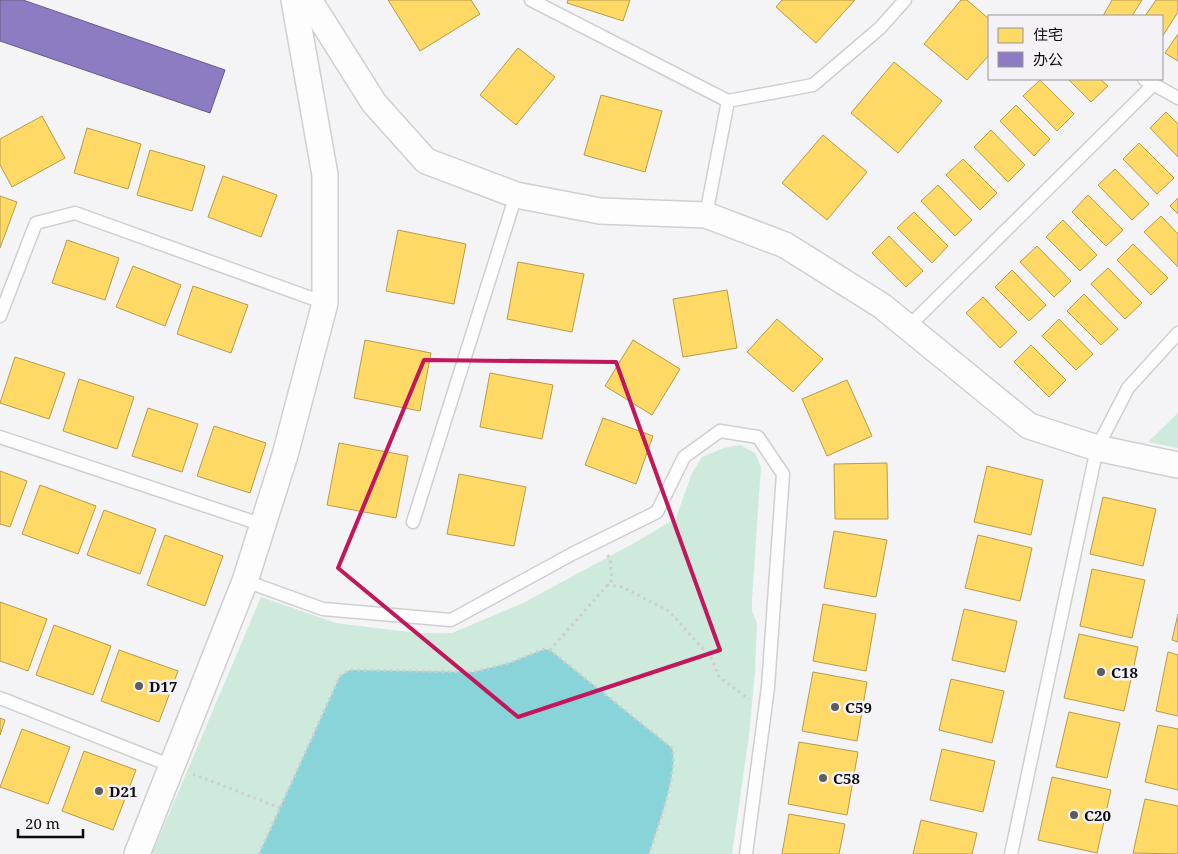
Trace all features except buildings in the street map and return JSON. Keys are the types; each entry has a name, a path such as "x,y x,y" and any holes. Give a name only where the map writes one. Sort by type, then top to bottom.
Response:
{"street":[{"path":"137,854 245,581 285,455 325,303 325,175 294,0"},
{"path":"309,0 374,103 426,161 516,195 600,210 706,215 785,245 882,306 1028,426 1097,448 1178,465"}],"lane":[{"path":"531,0 728,101 813,85 880,28 905,0"},
{"path":"908,327 1149,82 1178,98"},
{"path":"706,215 728,101"},
{"path":"413,522 516,195"},
{"path":"0,316 36,223 75,213 325,303"},
{"path":"1011,854 1097,448 1128,388 1178,333"},
{"path":"245,581 322,609 451,620 657,512 684,457 720,431 758,437 783,474 766,703 746,854"},
{"path":"0,438 263,525"},
{"path":"0,698 172,766"}],"path":[{"path":"550,650 612,580 610,558 593,544"},
{"path":"607,585 622,587 669,612 712,659 719,678 749,699 766,703"},
{"path":"259,854 340,676 350,670 473,672 508,663 544,649 550,650 672,748 675,758 665,802 649,854"},
{"path":"172,766 280,808"}],"highlighted area":[{"path":"424,360 616,362 720,650 518,717 338,568"}],"green space":[{"path":"1178,413 1178,448 1148,442"},
{"path":"740,445 755,453 761,467 752,599 752,611 757,623 755,671 749,735 732,854 152,854 261,597 336,623 417,633 452,633 523,603 636,542 676,518 692,473 702,457 724,448"}],"water":[{"path":"544,649 550,650 672,748 673,758 670,785 649,854 259,854 340,676 350,670 473,672 509,663"}],"place":[{"name":"C18","path":"1101,672"},
{"name":"D17","path":"139,686"},
{"name":"C59","path":"835,707"},
{"name":"C58","path":"823,778"},
{"name":"D21","path":"99,791"},
{"name":"C20","path":"1074,815"}]}
